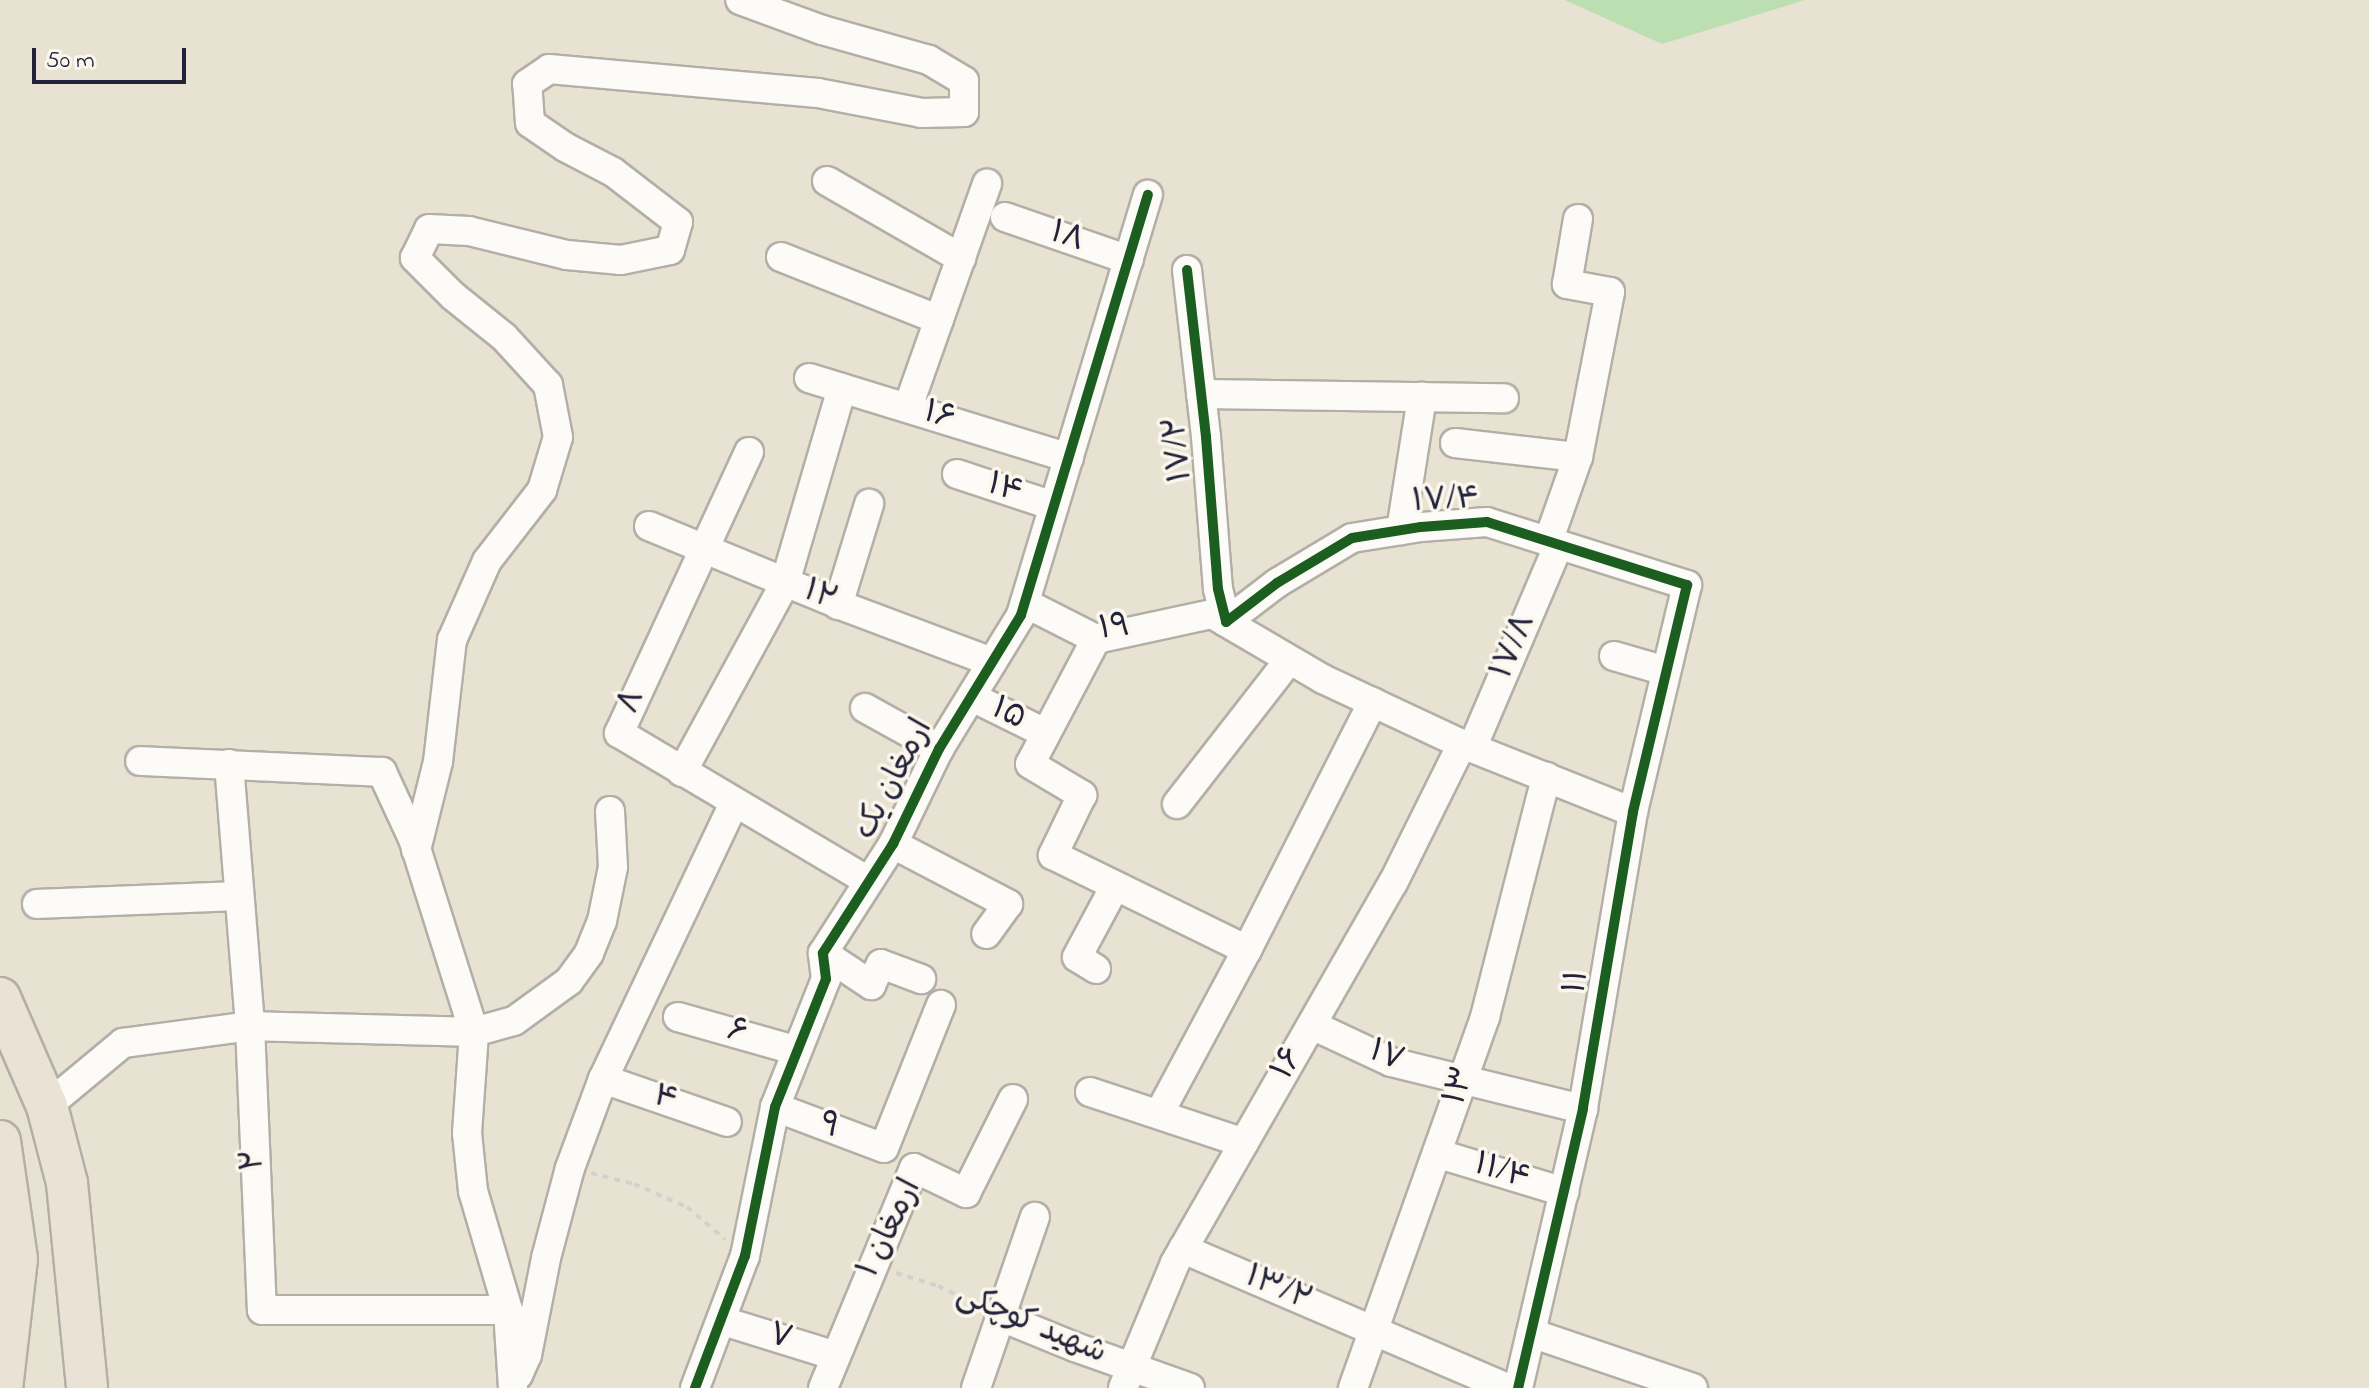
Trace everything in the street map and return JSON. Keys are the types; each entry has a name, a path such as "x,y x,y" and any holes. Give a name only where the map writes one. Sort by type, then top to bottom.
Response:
{"highway":[{"path":"0,998 47,1106 67,1183 75,1238 87,1388"},
{"path":"0,1141 17,1259 2,1388"}],"street":[{"path":"416,850 438,762 452,640 487,561 542,490 558,437 548,385 504,337 453,296 415,258 429,229 469,231 567,255 621,260 670,250 678,222 613,172 565,147 530,123 527,84 549,69 818,93 922,113 964,112 964,81 929,60 822,30 740,0"},
{"path":"827,181 961,258"},
{"path":"908,407 987,184"},
{"name":"ارمغان یک","path":"695,1388 723,1321 745,1256 775,1107 795,1050 826,979 823,953 893,844 939,749 1025,603 1148,195"},
{"name":"۱۸","path":"1005,217 1129,260"},
{"name":"۱۷/۸","path":"1467,746 1553,544 1578,457 1610,292 1567,284 1578,219"},
{"path":"781,257 939,320"},
{"name":"۱۷/۲","path":"1187,270 1201,394 1219,618"},
{"name":"۱۶","path":"809,378 1069,458"},
{"path":"682,772 785,583 842,388"},
{"path":"1201,394 1504,398"},
{"path":"1401,530 1422,397"},
{"path":"1455,443 1578,457"},
{"name":"۸","path":"749,452 619,733 868,881"},
{"name":"۱۴","path":"957,474 1054,506"},
{"path":"838,605 869,504"},
{"name":"۱۷/۴","path":"1219,618 1352,538 1487,522 1687,585"},
{"name":"۱۲","path":"649,526 838,605 992,662"},
{"name":"۱۱","path":"1518,1388 1583,1109 1633,812 1687,585"},
{"name":"۱۹","path":"1025,603 1096,639 1219,618"},
{"path":"1219,618 1289,660 1373,702 1467,746 1633,812"},
{"path":"1096,639 1030,764 1082,795 1053,855 1247,950"},
{"path":"1614,656 1666,671"},
{"path":"1177,804 1289,660"},
{"name":"۱۵","path":"972,697 1045,733"},
{"path":"1160,1112 1247,950 1373,702"},
{"path":"865,708 939,749"},
{"name":"۱۶","path":"1127,1378 1183,1249 1393,883 1467,746"},
{"path":"140,761 382,772 416,850 474,1032 467,1133 473,1191 508,1310 513,1387"},
{"name":"۲","path":"229,764 237,896 250,1026 262,1310 508,1310"},
{"name":"۱۳","path":"1353,1388 1439,1154 1485,1017 1546,777"},
{"path":"513,1387 527,1355 546,1258 570,1168 603,1079 734,803"},
{"path":"47,1106 123,1043 250,1026 474,1032 514,1021 569,981 589,953 602,921 613,867 610,811"},
{"path":"893,844 1008,904 986,934"},
{"path":"1096,969 1077,957 1115,886"},
{"path":"37,904 237,896"},
{"path":"823,953 871,985 881,964 921,979"},
{"name":"۹","path":"775,1107 884,1148 941,1005"},
{"name":"۶","path":"678,1017 795,1050"},
{"name":"۱۷","path":"1312,1025 1391,1062 1583,1109"},
{"name":"۴","path":"603,1079 727,1122"},
{"path":"1090,1092 1160,1112 1244,1143"},
{"name":"ارمغان ۱","path":"823,1388 871,1265 914,1168 966,1193 1013,1099"},
{"name":"۱۱/۴","path":"1439,1154 1564,1192"},
{"path":"976,1388 1035,1217"},
{"name":"۱۳/۲","path":"1183,1249 1508,1388"},
{"name":"شهید کوچکی","path":"999,1316 1127,1378 1190,1388"},
{"name":"۷","path":"723,1321 836,1356"},
{"path":"1531,1333 1621,1376 1693,1388"}],"path":[{"path":"570,1168 634,1184 687,1207 745,1256"}],"green space":[{"path":"1565,0 1805,0 1662,44"}],"cycle path":[{"path":"695,1388 745,1256 775,1107 826,979 823,953 893,844 939,749 1021,615 1148,195"},
{"path":"1187,270 1206,437 1218,589 1226,622 1277,583 1352,538 1421,527 1487,522 1687,585 1633,812 1583,1109 1518,1388"}]}
